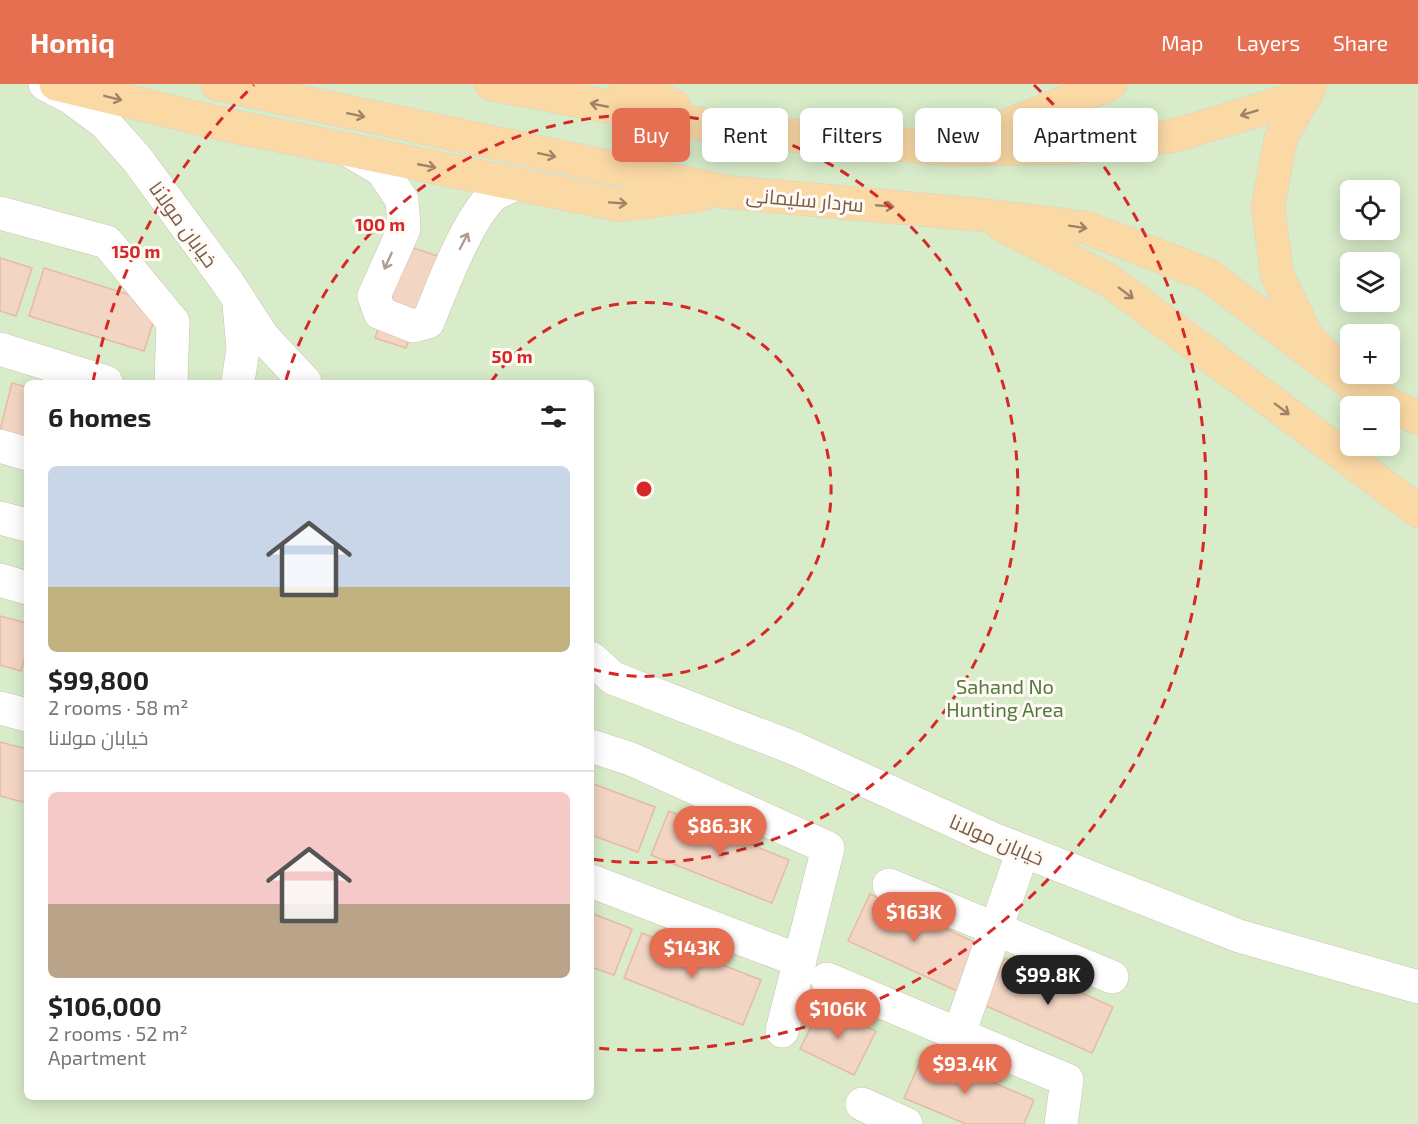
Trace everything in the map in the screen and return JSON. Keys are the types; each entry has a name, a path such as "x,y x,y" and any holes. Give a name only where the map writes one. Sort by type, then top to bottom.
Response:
{"main road":[{"path":"56,84 228,125 620,205 727,192"},
{"name":"سردار سلیمانی","path":"217,84 292,102 727,192 982,215 1087,228 1208,275 1356,387"},
{"path":"491,84 702,124"},
{"path":"625,84 702,117"},
{"path":"1001,128 1110,84"},
{"path":"1001,149 1062,148 1173,136 1308,90"},
{"path":"1308,90 1281,137 1268,206 1277,275 1307,337 1356,387 1418,418"},
{"path":"228,125 292,102 346,149"},
{"path":"788,135 915,146"},
{"path":"982,215 1110,281 1418,511"}],"street":[{"name":"خیابان مولانا","path":"45,84 105,123 137,159 239,299 263,337 303,380"},
{"path":"137,159 133,133 138,121 153,107"},
{"path":"346,149 382,170 402,200 404,229 374,296 380,313 414,326 428,321 443,283 476,219 495,194 516,184"},
{"path":"0,213 107,242 173,322 171,380"},
{"path":"238,380 243,349 239,299"},
{"path":"0,349 100,380"},
{"path":"0,446 24,453"},
{"path":"0,518 24,524"},
{"path":"0,580 24,587"},
{"name":"خیابان مولانا","path":"598,670 796,749 1023,850 1239,936 1418,987"},
{"path":"0,708 24,714"},
{"path":"594,747 631,759 828,849 782,1032"},
{"path":"959,1034 1023,850"},
{"path":"594,882 800,961"},
{"path":"889,885 1112,977"},
{"path":"827,979 1067,1080 1061,1124"},
{"path":"862,1104 906,1124"}],"green space":[{"name":"Sahand No Hunting Area","path":"0,84 1418,84 1418,1124 0,1124"}],"building":[{"path":"407,246 438,256 406,348 375,338"},
{"path":"0,258 32,268 16,316 0,311"},
{"path":"44,268 159,304 144,351 29,316"},
{"path":"12,383 24,386 24,437 0,430"},
{"path":"0,616 24,622 24,660 21,671 0,665"},
{"path":"0,742 24,748 24,802 0,796"},
{"path":"594,784 655,807 638,852 594,836"},
{"path":"669,811 789,860 772,903 651,855"},
{"path":"870,894 981,945 959,992 848,941"},
{"path":"594,914 632,929 614,975 594,968"},
{"path":"642,933 761,980 743,1025 624,978"},
{"path":"1005,958 1113,1007 1092,1053 984,1005"},
{"path":"822,1005 876,1031 854,1075 800,1049"},
{"path":"924,1053 1034,1100 1024,1124 966,1124 904,1098"}]}
